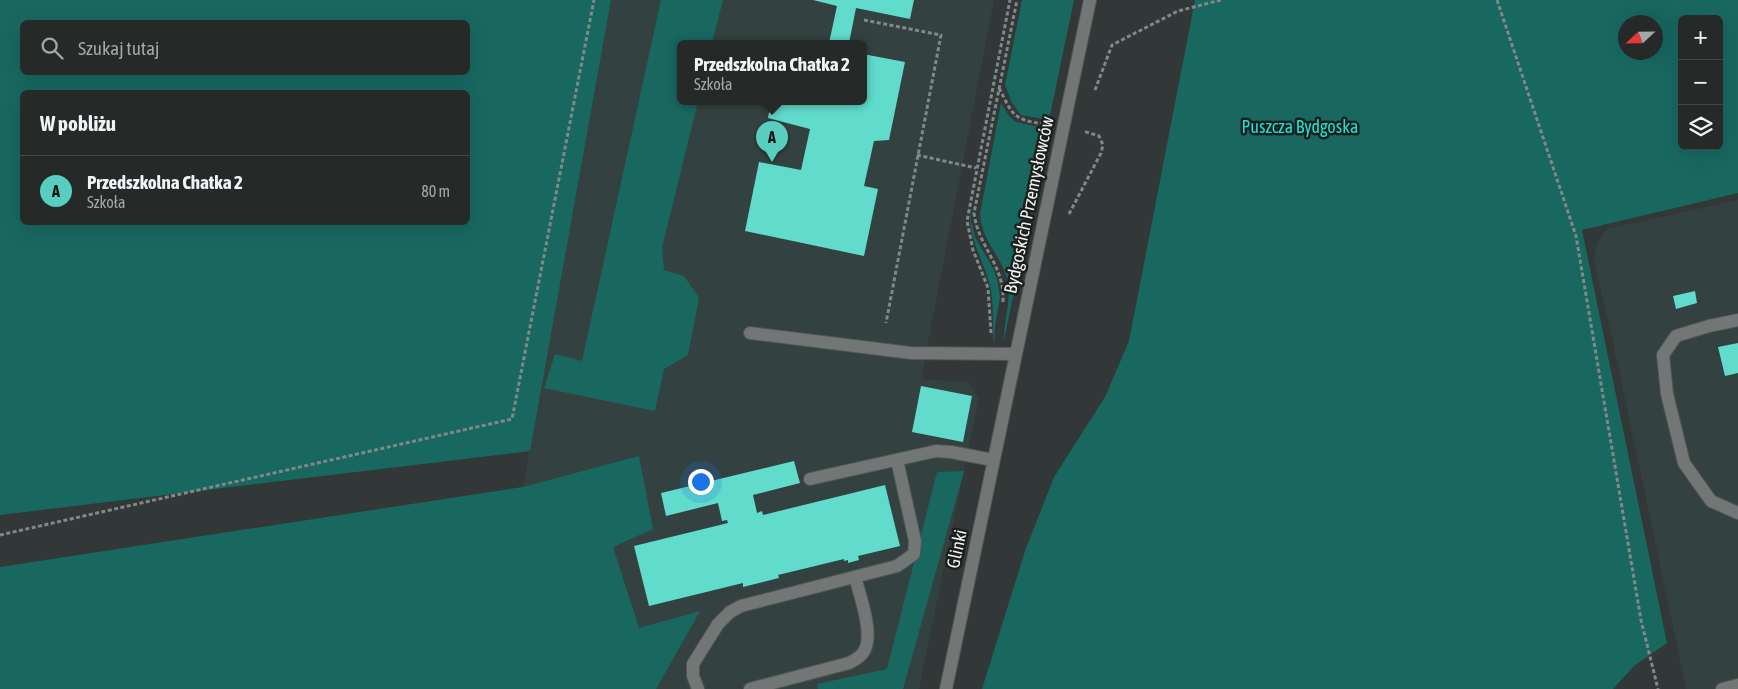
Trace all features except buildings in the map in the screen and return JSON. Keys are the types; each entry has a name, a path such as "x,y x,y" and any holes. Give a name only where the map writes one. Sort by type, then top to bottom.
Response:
{"street":[{"name":"Bydgoskich Przemysłowców","path":"1002,416 1090,0"},
{"path":"1738,320 1676,336 1663,355 1667,394 1684,463 1712,501 1738,513"},
{"path":"750,333 911,353 1016,354"},
{"name":"Glinki","path":"946,689 1002,416"},
{"path":"810,479 936,451 993,460"},
{"path":"696,688 692,664 718,624 730,612 741,606 897,566 914,554 915,541 896,460"},
{"path":"750,689 848,664 862,655 868,645 868,630 855,577"},
{"path":"1722,689 1738,685"}],"path":[{"path":"0,534 512,420 594,0"},
{"path":"992,353 990,298 985,278 973,250 967,221 1010,0"},
{"path":"1002,308 1004,292 1001,276 980,234 974,213 1017,0"},
{"path":"1092,96 1112,45 1178,12 1221,0"},
{"path":"1498,0 1576,236 1641,620 1658,689"},
{"path":"864,20 941,35 886,324"},
{"path":"917,155 976,168"}],"shaded area":[{"path":"611,0 994,0 921,379 969,382 979,398 919,689 0,689 0,567 523,487"},
{"path":"1738,200 1738,689 1686,689 1614,346 1594,261 1596,244 1607,229"}],"green space":[{"path":"0,0 611,0 530,451 0,515"},
{"path":"661,0 723,0 713,40 677,40 677,105 697,105 662,248 664,270 684,276 699,298 688,355 664,369 655,411 544,388 555,354 582,361"},
{"path":"1022,0 1074,0 1049,120 1021,115 1012,103 1005,85"},
{"name":"Puszcza Bydgoska","path":"1195,0 1738,0 1738,193 1582,230 1667,643 1634,666 1613,689 982,689 1025,551 1054,477 1105,397 1129,341"},
{"path":"1001,103 1009,116 1016,122 1048,129 1004,340 1009,294 1007,278 987,239 980,214"},
{"path":"971,208 971,220 975,237 994,270 998,283 1000,298 994,345 991,291 971,230 970,219"},
{"path":"639,456 653,529 613,547 639,628 700,611 656,689 0,689 0,567 523,487"},
{"path":"964,471 903,689 818,689 817,684 887,669 937,472"}],"place":[{"name":"Przedszkolna Chatka 2","path":"772,162"}]}
